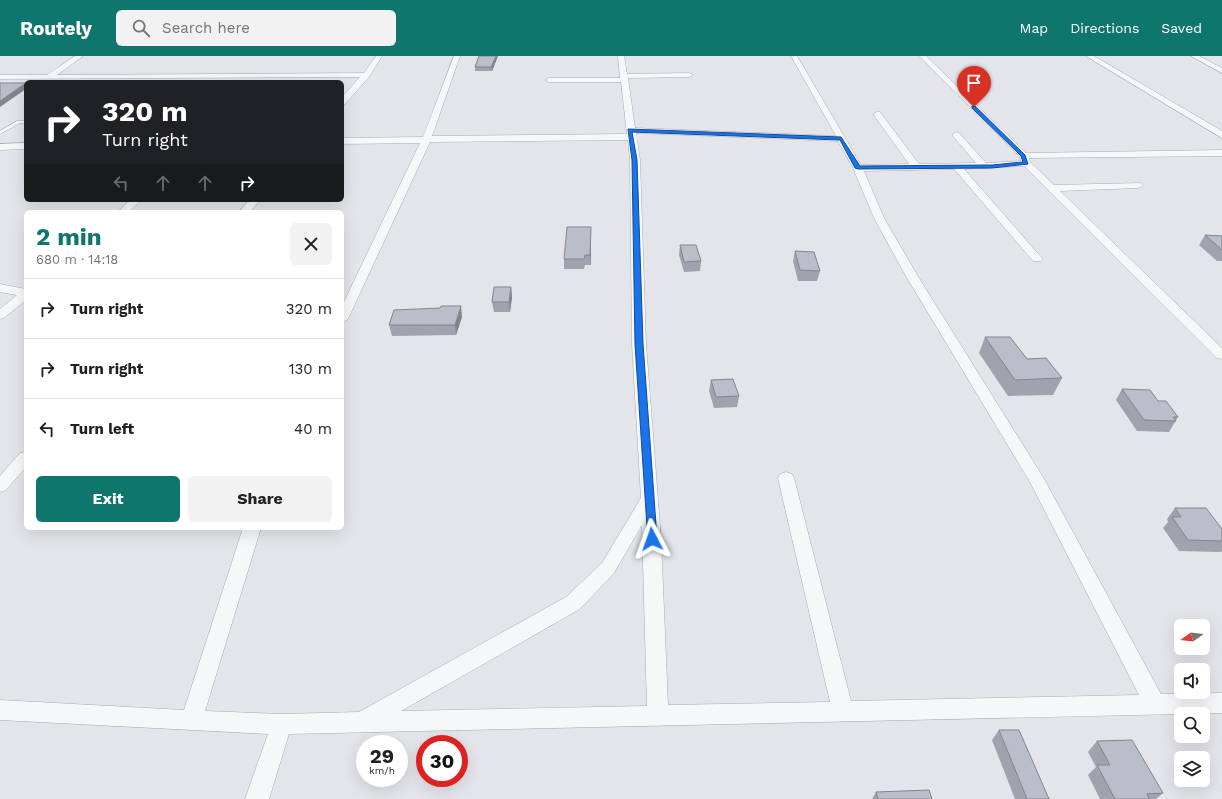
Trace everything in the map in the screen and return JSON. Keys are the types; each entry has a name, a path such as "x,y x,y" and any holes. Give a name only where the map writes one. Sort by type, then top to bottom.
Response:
{"street":[{"path":"48,77 80,56"},
{"path":"344,100 366,75 379,56"},
{"path":"344,315 426,139 457,56"},
{"path":"621,56 630,134 635,160 639,344 649,500 658,716"},
{"path":"794,56 858,168 879,218 913,278 1037,481 1154,703"},
{"path":"922,56 1052,188 1222,355"},
{"path":"1089,56 1222,135"},
{"path":"1194,56 1222,71"},
{"path":"0,77 366,75"},
{"path":"549,80 689,75"},
{"path":"877,114 916,167"},
{"path":"344,141 630,134 841,139"},
{"path":"956,135 983,166"},
{"path":"0,147 24,146"},
{"path":"1186,153 1222,160"},
{"path":"858,168 983,166 1025,159 1222,153"},
{"path":"956,166 1037,259"},
{"path":"1052,188 1138,185"},
{"path":"124,210 134,202"},
{"path":"246,210 253,202"},
{"path":"0,288 24,293"},
{"path":"2,313 24,295"},
{"path":"2,313 24,307"},
{"path":"0,486 24,459"},
{"path":"786,478 843,711"},
{"path":"360,723 573,603 608,568 649,500"},
{"path":"191,721 251,530"},
{"path":"0,710 21,710 191,721 282,724 1154,703 1222,703"},
{"path":"257,799 282,724"}],"lane":[{"path":"0,133 19,122 24,122"}],"building":[{"path":"479,56 496,56 491,67 475,67"},
{"path":"0,83 24,83 24,84 0,101"},
{"path":"567,227 591,227 590,255 585,255 584,259 564,259"},
{"path":"1205,235 1222,236 1222,250"},
{"path":"680,245 696,245 701,261 684,262"},
{"path":"795,251 814,252 820,271 800,270"},
{"path":"494,287 511,287 509,302 492,302"},
{"path":"441,306 461,306 455,325 389,325 394,310 440,308"},
{"path":"985,337 1010,337 1027,359 1046,358 1062,378 1015,380"},
{"path":"733,379 739,396 716,397 711,380"},
{"path":"1122,389 1150,390 1158,401 1166,401 1178,417 1173,417 1176,421 1144,420"},
{"path":"1175,508 1206,508 1222,529 1222,541 1188,540 1172,517 1181,517"},
{"path":"999,730 1019,730 1049,799 1027,799"},
{"path":"1132,740 1163,793 1147,794 1149,799 1115,799 1097,765 1110,765 1097,741"},
{"path":"929,790 932,799 878,799 876,792"}],"route":[{"path":"652,539 639,344 635,160 630,130 841,139 858,168 992,166 1026,163 1024,156 974,107"}]}
